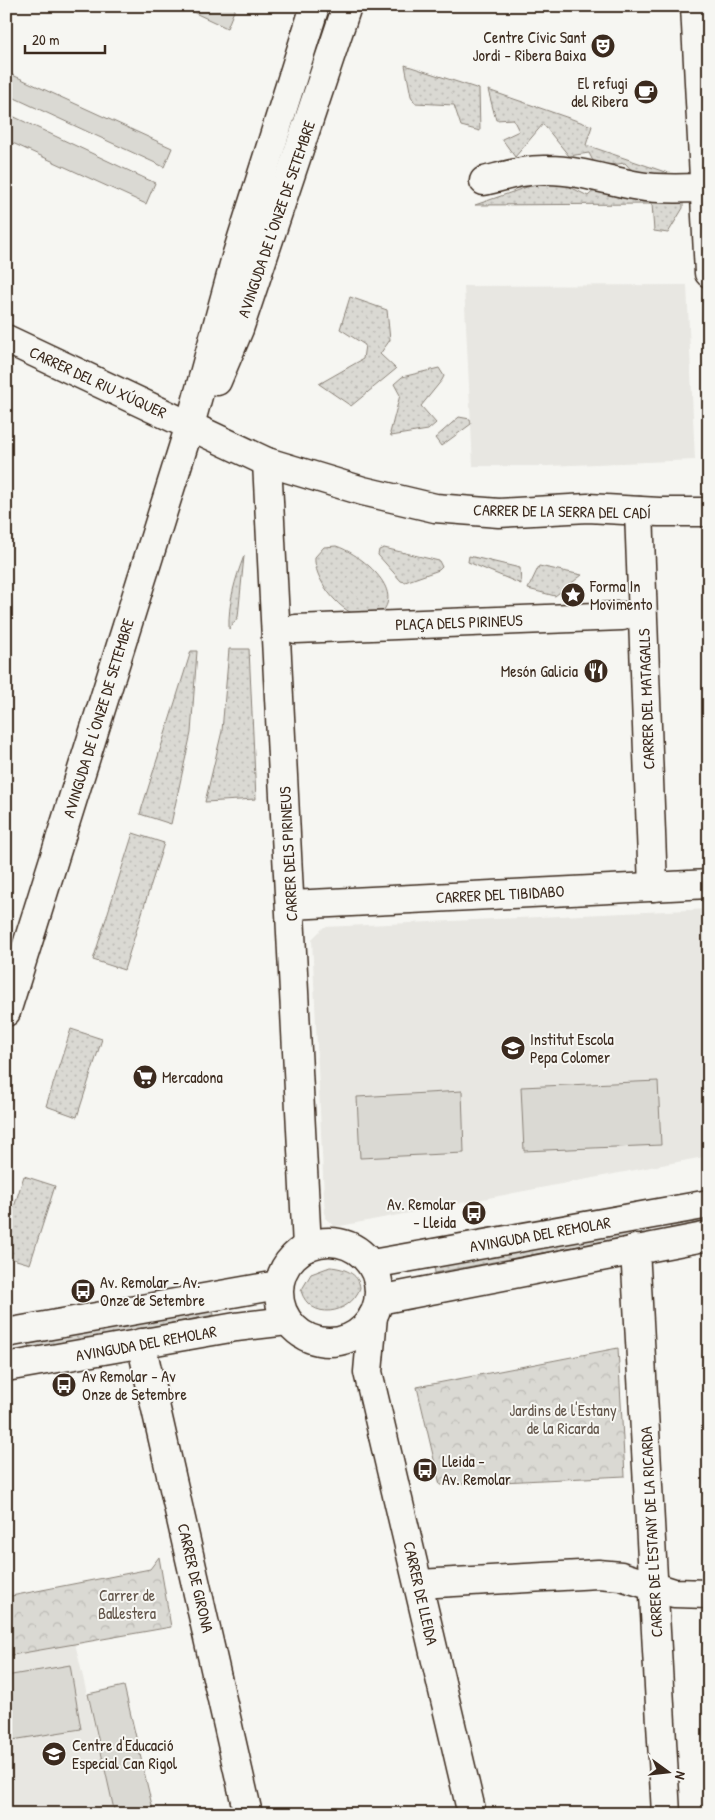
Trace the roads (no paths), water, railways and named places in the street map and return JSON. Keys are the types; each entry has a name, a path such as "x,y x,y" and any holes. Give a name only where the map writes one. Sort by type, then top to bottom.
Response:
{"street":[{"name":"AVINGUDA DE L'ONZE DE SETEMBRE","path":"6,1012 190,425 239,248 314,6"},
{"name":"AVINGUDA DE L'ONZE DE SETEMBRE","path":"190,425 217,381 230,352 347,6"},
{"path":"695,6 709,273"},
{"path":"484,181 520,172 547,170 576,172 641,187 666,189 704,188"},
{"name":"CARRER DEL RIU XÚQUER","path":"6,340 190,425"},
{"name":"CARRER DE LA SERRA DEL CADÍ","path":"190,425 267,462 363,491 435,508 499,513 588,508 709,512"},
{"name":"CARRER DELS PIRINEUS","path":"267,462 307,1247"},
{"name":"CARRER DEL MATAGALLS","path":"639,511 654,887"},
{"name":"PLAÇA DELS PIRINEUS","path":"296,629 622,616"},
{"name":"CARRER DEL TIBIDABO","path":"291,904 709,884"},
{"name":"AVINGUDA DEL REMOLAR","path":"372,1264 709,1204"},
{"name":"AVINGUDA DEL REMOLAR","path":"376,1308 411,1293 709,1236"},
{"path":"321,1242 339,1243 355,1249 372,1264 379,1283 376,1308 365,1328 351,1339 327,1343 312,1339 298,1333 287,1321 279,1302 278,1285 282,1272 292,1257 307,1247 321,1242"},
{"name":"CARRER DE L'ESTANY DE LA RICARDA","path":"635,1249 666,1814"},
{"path":"6,1333 278,1285"},
{"path":"376,1403 373,1379 374,1359 380,1339 399,1306 411,1293"},
{"name":"CARRER DE LLEIDA","path":"376,1308 368,1372 472,1814"},
{"name":"AVINGUDA DEL REMOLAR","path":"6,1367 142,1343 287,1321"},
{"name":"CARRER DE LLEIDA","path":"343,1341 368,1372"},
{"name":"CARRER DE GIRONA","path":"142,1343 248,1814"},
{"path":"419,1584 598,1574 621,1576 674,1593 709,1594"}],"place":[{"name":"Centre Cívic Sant Jordi - Ribera Baixa","path":"603,46"},
{"name":"El refugi del Ribera","path":"646,92"},
{"name":"Forma In Movimento","path":"573,595"},
{"name":"Mesón Galicia","path":"596,671"},
{"name":"Institut Escola Pepa Colomer","path":"513,1048"},
{"name":"Mercadona","path":"145,1077"},
{"name":"Av. Remolar - Lleida","path":"474,1213"},
{"name":"Av. Remolar - Av. Onze de Setembre","path":"83,1291"},
{"name":"Av Remolar - Av Onze de Setembre","path":"64,1385"},
{"name":"Lleida - Av. Remolar","path":"425,1470"},
{"name":"Centre d'Educació Especial Can Rigol","path":"54,1754"}],"park label":[{"name":"Jardins de l'Estany de la Ricarda","path":"563,1419"},
{"name":"Carrer de Ballestera","path":"127,1604"}]}
